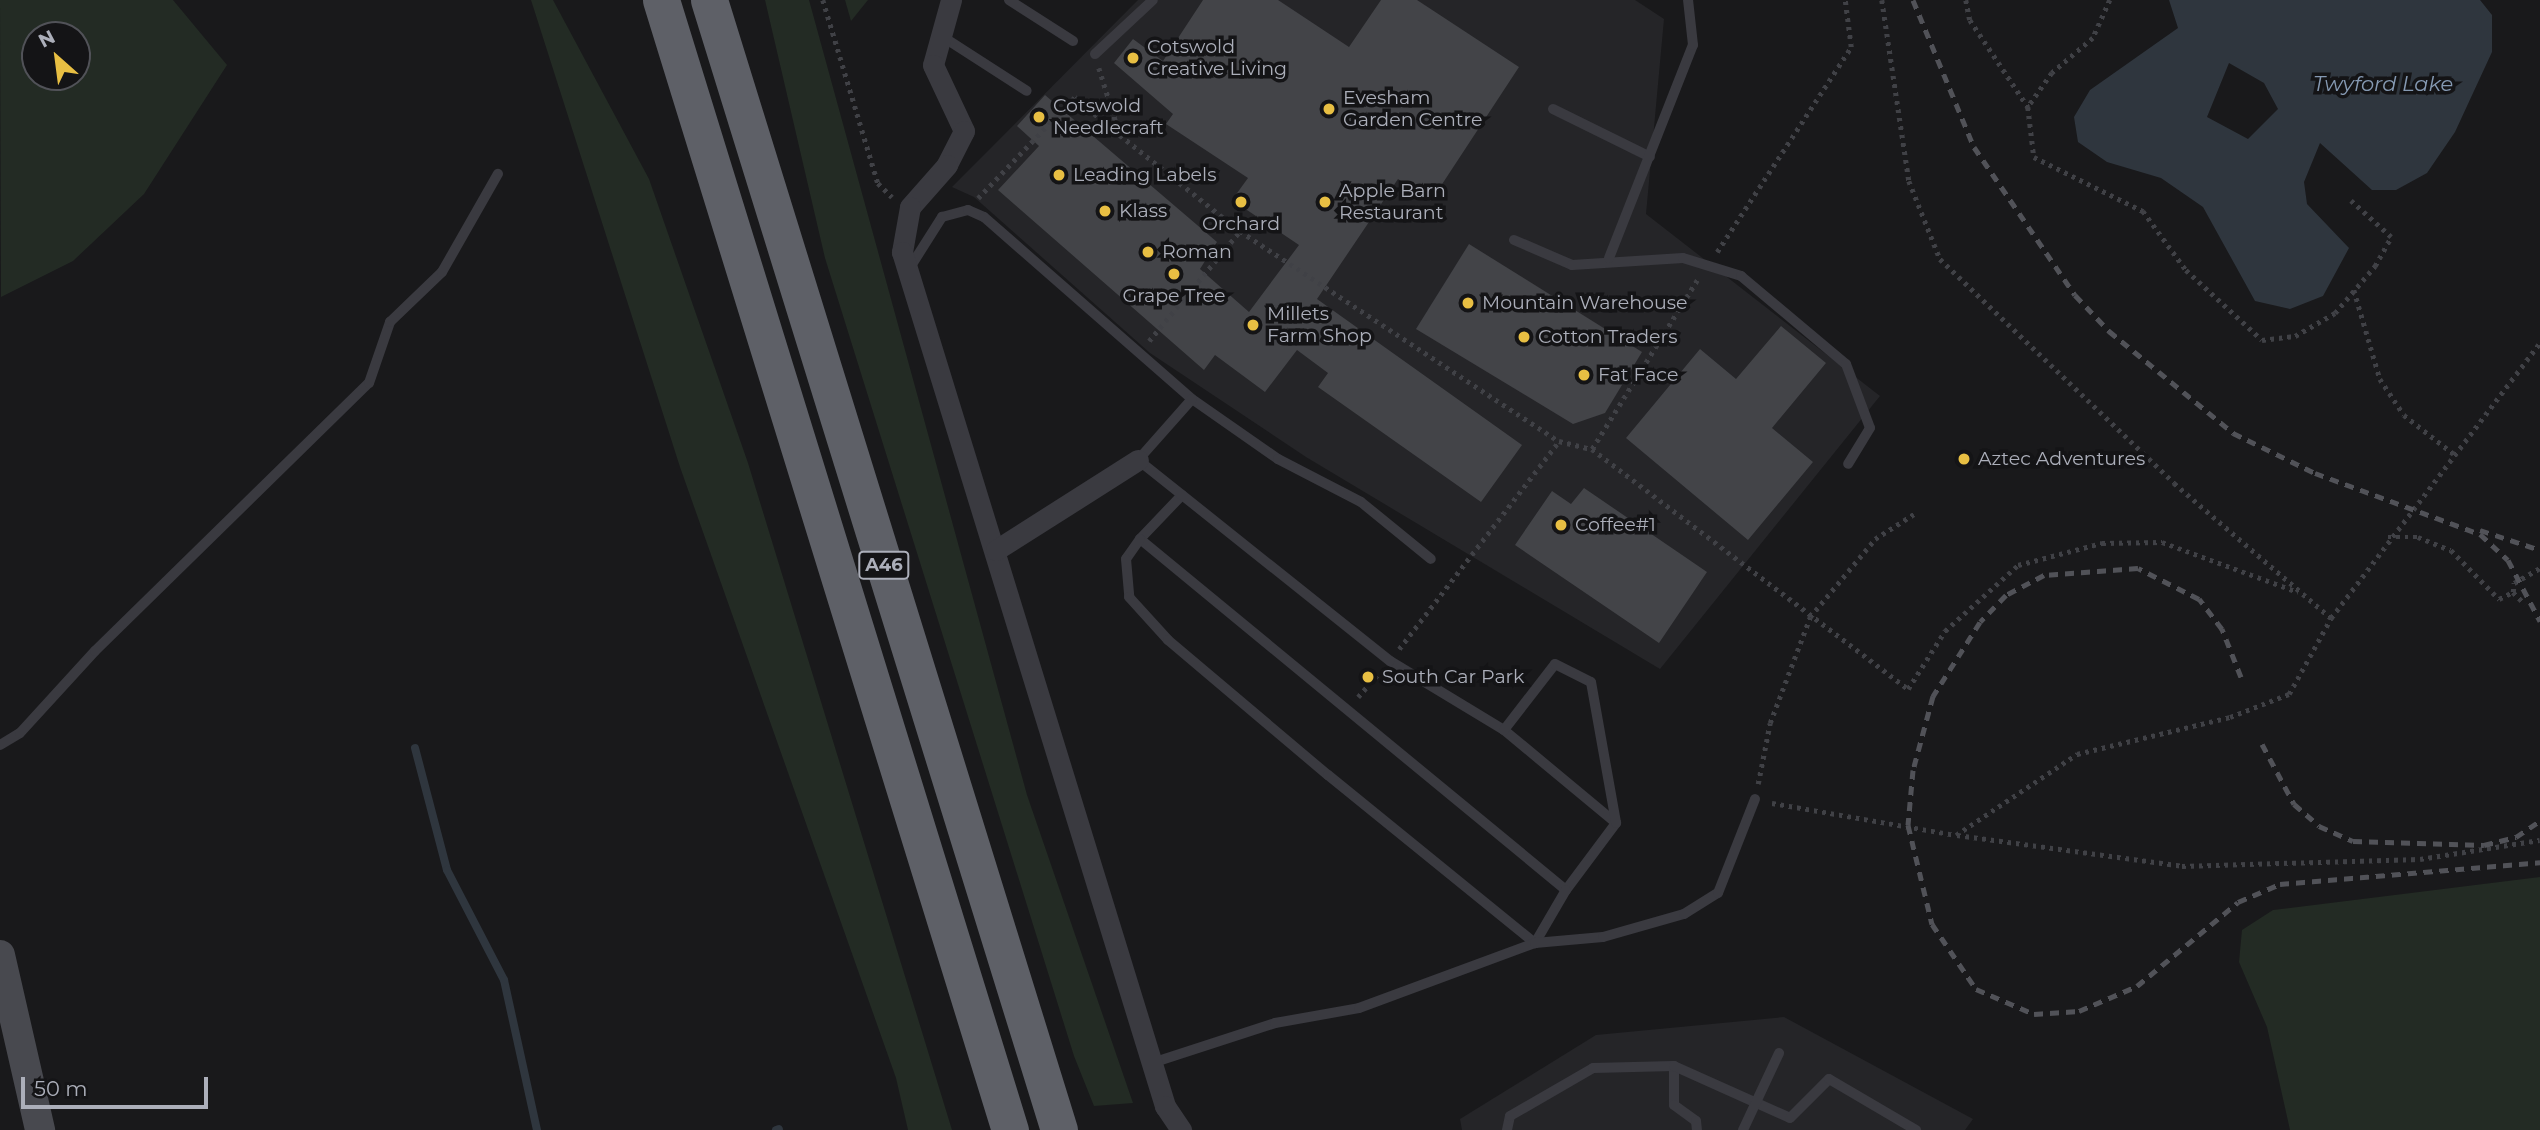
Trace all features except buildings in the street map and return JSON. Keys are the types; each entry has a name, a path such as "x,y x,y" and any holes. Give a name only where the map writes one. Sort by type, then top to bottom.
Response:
{"highway":[{"name":"A46","path":"661,0 1010,1130"},
{"name":"A46","path":"709,0 1059,1130"}],"main road":[{"path":"0,955 40,1130"}],"street":[{"path":"951,0 938,33 933,65 964,131 947,165 910,207 902,252 906,274 996,550 1165,1105 1181,1130"},
{"path":"996,550 1138,460"}],"lane":[{"path":"1009,0 1073,41"},
{"path":"1095,54 1153,0"},
{"path":"1609,258 1693,45 1688,0"},
{"path":"938,33 1027,91"},
{"path":"1553,109 1650,157"},
{"path":"0,745 20,733 95,651 369,383 390,322 442,272 498,174"},
{"path":"906,274 931,226 968,209 1009,235 1137,356 1192,399 1278,459 1361,502 1431,559"},
{"path":"1514,240 1572,265 1609,258 1683,258 1741,276 1846,364 1870,428 1848,464"},
{"path":"1192,399 1138,460 1390,661 1504,730 1616,823"},
{"path":"1182,495 1140,539 1126,559 1129,597 1168,640 1535,943"},
{"path":"1140,539 1566,890"},
{"path":"1504,730 1555,664 1591,682 1616,823 1566,890 1535,943"},
{"path":"1152,1063 1275,1023 1359,1008 1535,943 1603,937 1684,914 1718,893 1755,800"},
{"path":"1743,1130 1779,1053"},
{"path":"1674,1066 1674,1105 1696,1121 1697,1130"},
{"path":"1507,1130 1510,1116 1593,1069 1674,1066 1758,1098 1790,1118 1829,1079 1916,1130"}],"path":[{"path":"823,0 878,183 910,207"},
{"path":"1592,449 1850,47 1845,0"},
{"path":"1882,0 1909,181 1940,259 2298,592 2331,618"},
{"path":"1966,0 1970,20 2028,107 2034,157 2143,211 2186,270 2262,340 2295,336 2335,313 2391,237 2351,201"},
{"path":"2028,107 2052,73 2093,38 2110,0"},
{"path":"1095,54 1120,135"},
{"path":"968,209 1075,97 1240,231 1559,441 1592,449 1810,618 1908,689 1945,631 2018,565 2090,546 2162,542 2298,592"},
{"path":"1137,356 1240,231"},
{"path":"2354,290 2380,379 2404,415 2454,454"},
{"path":"1956,835 2077,754 2230,717 2289,694 2331,618 2388,537 2540,343"},
{"path":"1348,708 1390,661 1559,441"},
{"path":"1914,514 1875,539 1810,618 1770,723 1755,800 1956,835 2182,866 2420,859 2540,840"},
{"path":"2388,537 2418,537 2451,550 2500,599 2513,592"},
{"path":"2513,592 2514,583 2540,568"},
{"path":"2513,592 2525,604"}],"shaded area":[{"path":"0,0 173,0 227,65 144,194 73,261 1,297"},
{"path":"531,0 553,0 649,179 748,463 952,1130 908,1130 896,1078 680,467"},
{"path":"765,0 809,0 1027,795 1133,1103 1094,1106 1074,1056 825,258"},
{"path":"845,0 868,0 851,21"},
{"path":"1138,0 1635,0 1664,19 1646,214 1880,396 1660,669 1306,457 1150,353 974,197 952,187"},
{"path":"2540,877 2540,1130 2290,1130 2267,1027 2239,962 2242,930 2273,910"},
{"path":"1784,1017 1973,1119 1965,1130 1462,1130 1460,1119 1596,1035"}],"water":[{"name":"Twyford Lake","path":"2169,0 2480,0 2492,15 2492,52 2455,132 2427,173 2396,190 2372,190 2320,143 2304,182 2307,204 2349,248 2323,296 2290,309 2255,301 2203,207 2161,178 2107,162 2078,142 2074,117 2090,90 2178,28","holes":["2229,63 2264,83 2278,109 2248,139 2207,117"]}],"waterway":[{"path":"415,748 447,870 504,980 537,1130"}],"railway":[{"path":"1913,0 1974,147 2075,295 2109,331 2233,433 2315,473 2480,534 2508,560 2540,621"},
{"path":"2480,530 2540,550"},
{"path":"2241,677 2222,629 2199,599 2138,568 2044,575 2006,595 1980,622 1933,696 1913,770 1908,825 1932,924 1976,989 2034,1014 2079,1011 2137,986 2238,902 2280,884 2540,862"},
{"path":"2262,744 2294,804 2319,826 2353,841 2484,845 2516,837 2540,821"}],"place":[{"name":"Cotswold Creative Living","path":"1133,58"},
{"name":"Evesham Garden Centre","path":"1329,109"},
{"name":"Cotswold Needlecraft","path":"1039,117"},
{"name":"Leading Labels","path":"1059,175"},
{"name":"Orchard","path":"1241,202"},
{"name":"Apple Barn Restaurant","path":"1325,202"},
{"name":"Klass","path":"1105,211"},
{"name":"Roman","path":"1148,252"},
{"name":"Grape Tree","path":"1174,274"},
{"name":"Mountain Warehouse","path":"1468,303"},
{"name":"Millets Farm Shop","path":"1253,325"},
{"name":"Cotton Traders","path":"1524,337"},
{"name":"Fat Face","path":"1584,375"},
{"name":"Aztec Adventures","path":"1964,459"},
{"name":"Coffee#1","path":"1561,525"},
{"name":"South Car Park","path":"1368,677"}]}
